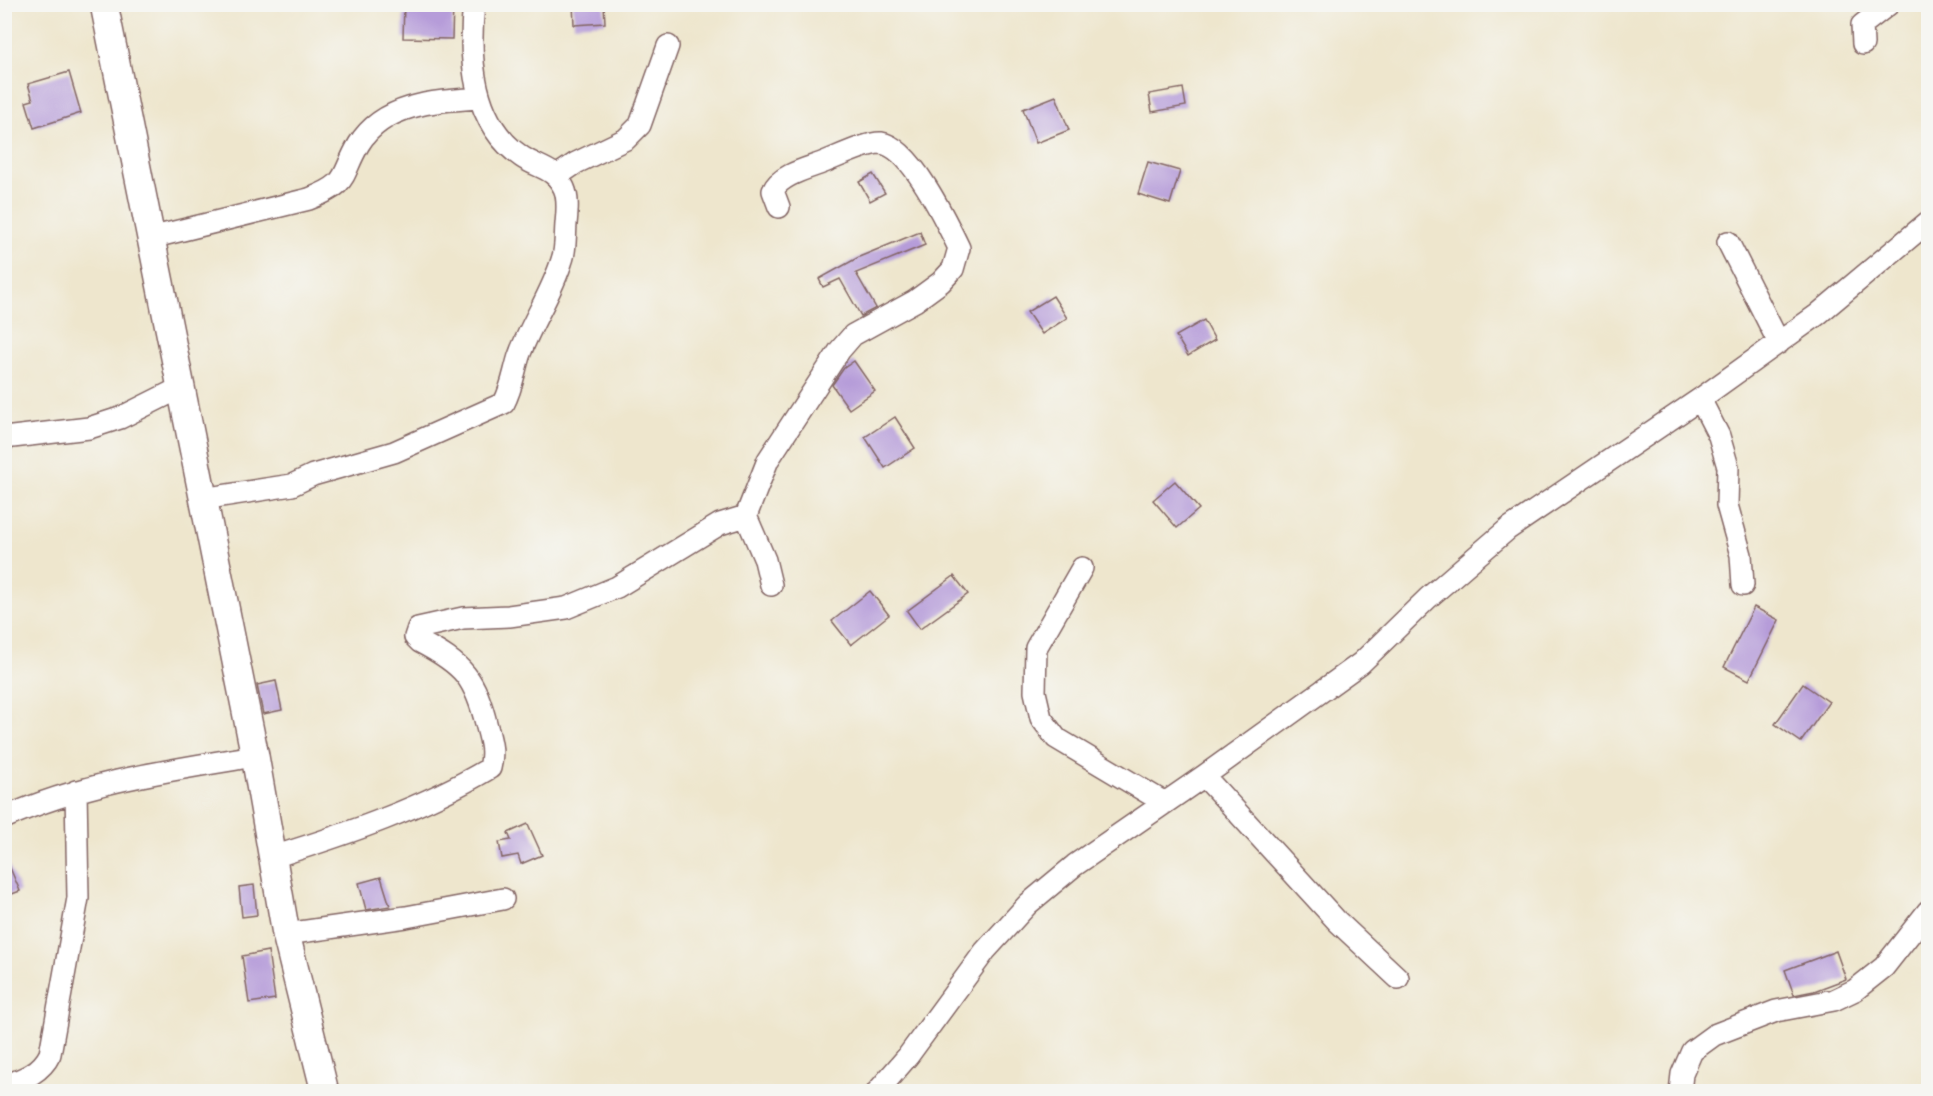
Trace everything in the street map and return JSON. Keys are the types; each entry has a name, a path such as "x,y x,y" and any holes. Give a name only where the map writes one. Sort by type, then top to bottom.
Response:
{"main road":[{"path":"104,4 255,756 286,934 325,1092"}],"street":[{"path":"202,499 292,485 313,475 394,452 504,403 519,356 563,259 568,205 565,189 556,176 545,167 525,159 512,150 495,131 480,98 471,32 474,4"},
{"path":"1863,44 1862,25 1889,4"},
{"path":"556,176 576,163 626,139 640,125 668,46"},
{"path":"150,238 309,199 329,191 343,179 359,144 375,126 391,115 413,106 443,100 480,98"},
{"path":"771,585 765,560 746,516 768,460 840,350 853,334 915,301 941,282 953,269 959,248 947,223 908,161 896,148 879,143 804,169 785,179 772,191 779,207"},
{"path":"877,1092 908,1056 985,951 1028,904 1075,865 1361,663 1428,598 1508,529 1779,343 1817,315 1929,222"},
{"path":"1728,242 1779,343"},
{"path":"4,438 89,428 120,418 180,388"},
{"path":"1700,399 1719,436 1728,467 1727,505 1741,555 1743,585"},
{"path":"273,857 343,835 409,808 490,768 494,753 474,684 456,666 420,642 416,637 418,628 463,618 509,616 566,608 617,587 720,524 746,516"},
{"path":"1082,568 1036,648 1035,692 1041,718 1056,738 1165,803"},
{"path":"4,818 76,791 147,774 255,756"},
{"path":"1204,776 1337,921 1398,978"},
{"path":"4,1086 37,1071 46,1064 50,1054 78,898 76,791"},
{"path":"286,934 406,917 504,899"},
{"path":"1680,1092 1682,1074 1692,1051 1714,1035 1776,1011 1834,1000 1855,990 1884,967 1929,911"}],"building":[{"path":"404,4 453,4 452,39 403,38"},
{"path":"573,4 604,4 605,23 574,25"},
{"path":"69,72 81,113 34,128 26,102 33,100 28,84"},
{"path":"1183,88 1186,106 1152,112 1149,94"},
{"path":"1056,96 1069,130 1036,143 1023,109"},
{"path":"1148,162 1180,171 1170,204 1138,194"},
{"path":"873,174 885,193 870,201 859,182"},
{"path":"920,232 925,245 856,273 876,308 861,316 840,279 823,287 819,279 859,257"},
{"path":"1053,296 1067,318 1042,334 1027,312"},
{"path":"1204,320 1215,340 1188,356 1176,336"},
{"path":"854,361 875,391 849,409 832,385 844,368"},
{"path":"895,417 915,448 885,468 865,437"},
{"path":"1175,481 1199,509 1177,528 1153,500"},
{"path":"954,576 968,594 920,629 907,611"},
{"path":"870,591 889,615 851,645 832,621"},
{"path":"1754,607 1779,620 1749,680 1724,667"},
{"path":"276,681 282,710 263,714 257,685"},
{"path":"1803,684 1829,702 1801,742 1775,724"},
{"path":"528,824 542,855 521,864 518,855 502,858 499,842 511,840 508,833"},
{"path":"4,854 20,891 4,897"},
{"path":"381,877 390,906 366,910 359,883"},
{"path":"254,885 257,915 242,917 239,887"},
{"path":"268,951 275,999 249,1003 242,956"},
{"path":"1836,951 1846,979 1814,991 1794,995 1785,970"}]}
